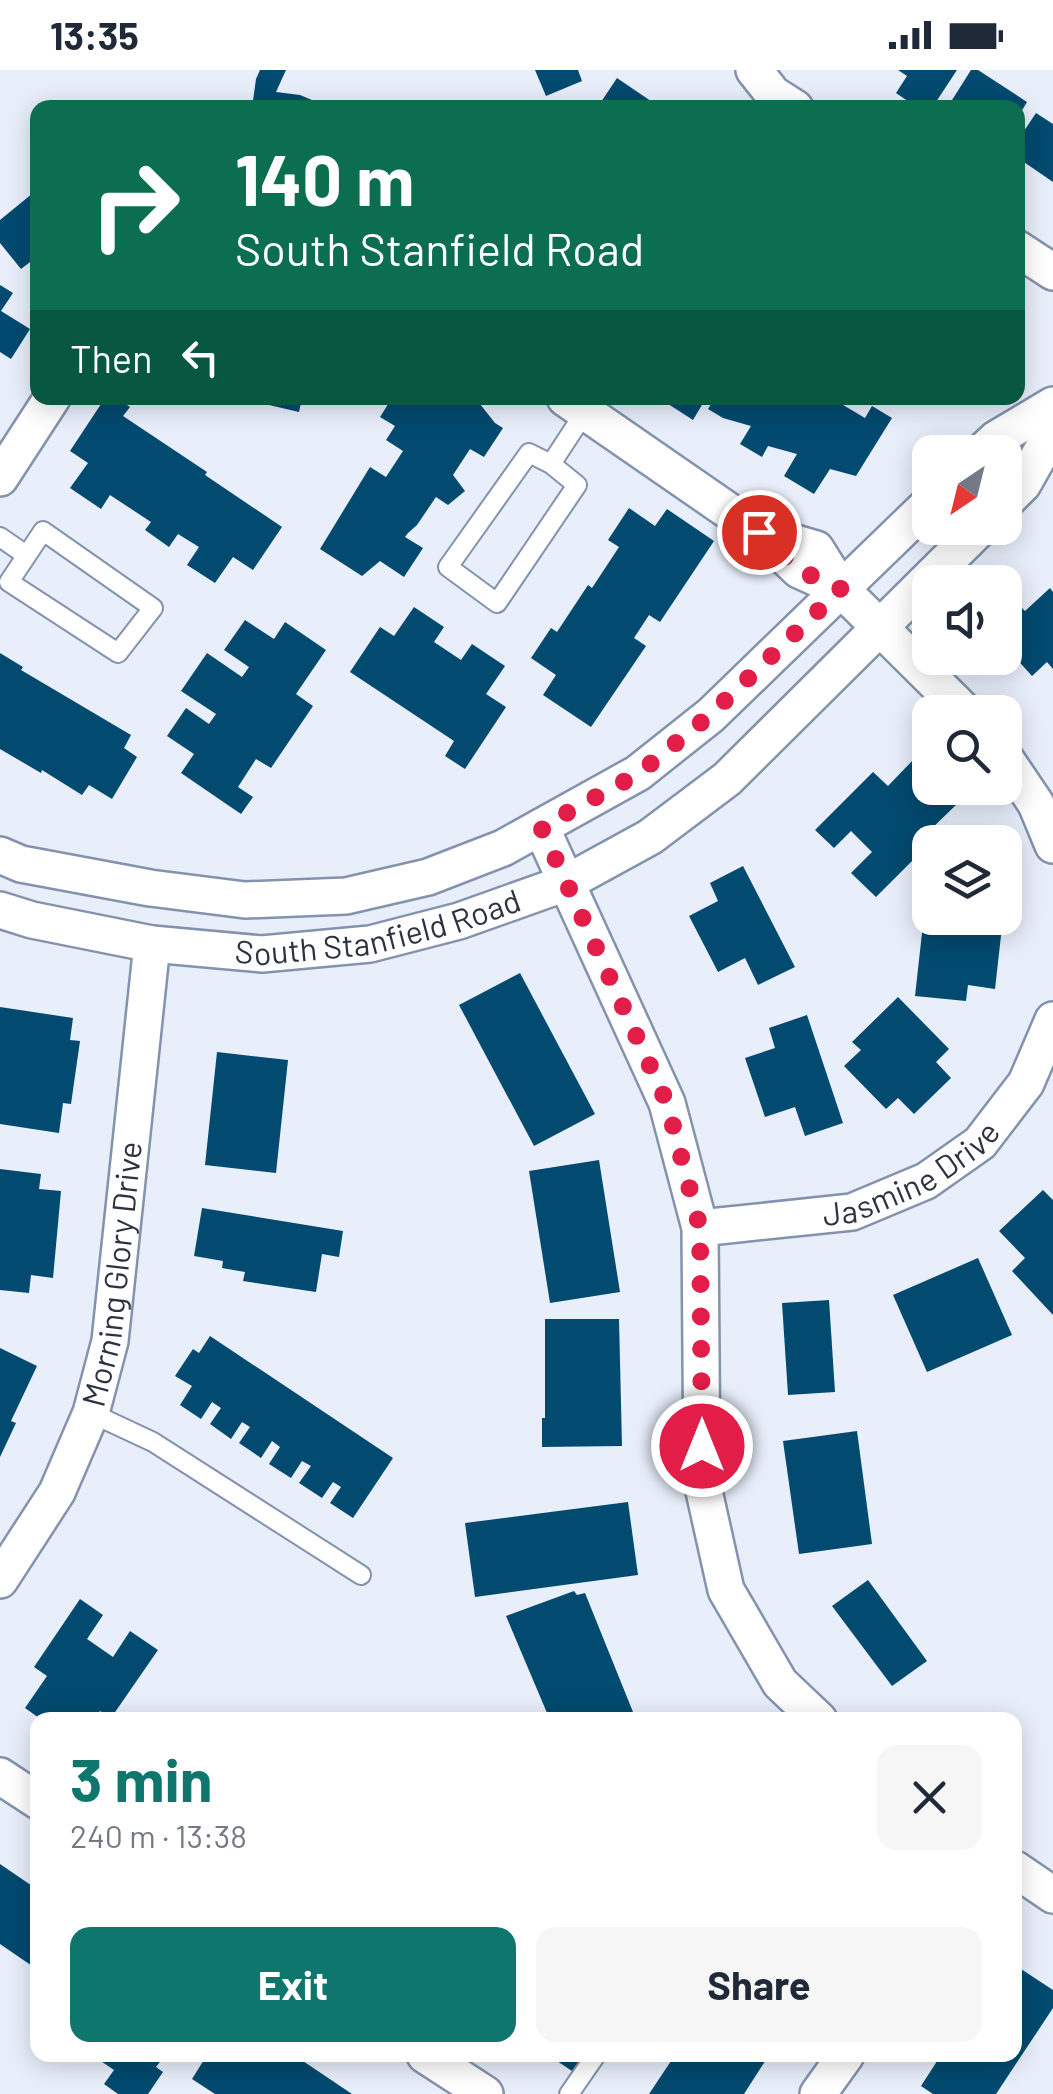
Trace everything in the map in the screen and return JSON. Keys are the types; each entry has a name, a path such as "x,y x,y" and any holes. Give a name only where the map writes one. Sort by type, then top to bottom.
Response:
{"street":[{"path":"754,70 782,100"},
{"path":"1025,254 1053,272"},
{"path":"0,478 47,405"},
{"path":"575,405 759,532 799,570 841,589 948,695"},
{"path":"1003,435 1053,405"},
{"path":"1022,485 1053,431"},
{"name":"South Stanfield Road","path":"0,855 20,864 150,888 246,900 346,896 428,878 503,848 638,774 710,715 912,520"},
{"name":"South Stanfield Road","path":"0,910 152,944 262,954 370,944 458,920 566,883 650,837 727,779 963,545"},
{"path":"1022,783 1036,804 1053,845"},
{"path":"541,827 667,1103 700,1228 702,1482 726,1590 780,1683 811,1712"},
{"name":"Morning Glory Drive","path":"0,1580 57,1492 91,1413 110,1341 152,944"},
{"name":"Jasmine Drive","path":"700,1228 852,1212 926,1181 980,1143 1026,1083 1053,1020"},
{"path":"0,1776 30,1796"},
{"path":"1022,1874 1053,1895"},
{"path":"436,2062 485,2094"},
{"path":"818,2094 841,2062"}],"lane":[{"path":"552,464 575,405"},
{"path":"529,453 552,464 577,485 497,603 448,567 529,453"},
{"path":"43,531 153,608 118,653 9,582 26,555 43,531"},
{"path":"0,537 26,555"},
{"path":"91,1413 154,1442 362,1575"},
{"path":"570,2094 591,2062"}],"building":[{"path":"260,70 286,70 276,92 312,100 253,100"},
{"path":"535,70 578,70 582,81 546,96"},
{"path":"898,70 957,70 937,100 906,100 896,93 907,76"},
{"path":"971,70 978,70 1024,100 952,100"},
{"path":"617,78 649,100 602,100"},
{"path":"1036,113 1053,124 1053,182 1025,163 1025,130"},
{"path":"30,196 30,262 21,269 0,243 0,220"},
{"path":"0,285 13,293 1,311 30,329 11,359 0,352"},
{"path":"100,405 127,405 130,407 123,416 282,527 253,570 233,557 215,583 187,565 199,547 178,534 169,547 145,530 151,522 110,495 101,509 70,488 88,463 70,451"},
{"path":"269,405 300,405 299,412"},
{"path":"388,405 481,405 503,428 484,457 470,449 453,475 465,491 448,505 436,497 405,537 423,548 404,577 380,561 362,576 320,549 370,467 386,477 403,451 386,440 395,426 380,417"},
{"path":"670,405 702,405 693,420"},
{"path":"711,405 843,405 865,418 872,406 892,418 856,476 830,469 814,494 784,476 797,454 768,446 762,457 740,444 751,426 708,409"},
{"path":"629,508 655,526 667,509 714,541 660,622 649,615 634,638 646,646 591,727 543,695 556,675 531,658 551,628 557,632 588,585 592,588 619,547 608,540"},
{"path":"1050,588 1053,669 1047,662 1032,676 1022,665 1022,608 1025,611"},
{"path":"414,607 444,627 434,642 461,660 472,644 505,666 486,694 506,707 465,769 445,756 454,741 350,672 380,627 394,636"},
{"path":"245,620 274,639 285,622 326,650 296,694 313,706 271,768 256,759 238,787 253,797 241,814 181,773 194,754 167,736 186,708 209,724 216,714 181,691 207,653 242,677 249,667 224,650"},
{"path":"0,653 23,667 21,670 131,735 124,748 137,757 112,799 89,785 82,795 0,749"},
{"path":"912,761 912,805 956,805 935,825 912,825 912,861 876,897 851,873 872,852 851,831 834,848 815,830 873,772 888,786"},
{"path":"743,866 795,967 758,985 745,958 718,972 689,916 718,901 710,883"},
{"path":"922,935 1001,935 995,989 968,985 966,1001 915,996"},
{"path":"520,973 595,1114 534,1146 459,1005"},
{"path":"898,997 949,1049 936,1062 951,1078 914,1114 898,1098 886,1109 844,1066 861,1050 852,1042"},
{"path":"0,1007 73,1018 70,1040 80,1041 71,1104 63,1103 59,1133 0,1124"},
{"path":"807,1015 843,1123 805,1136 795,1107 765,1117 745,1058 775,1048 769,1028"},
{"path":"217,1052 288,1060 276,1173 205,1165"},
{"path":"599,1160 620,1292 550,1303 529,1171"},
{"path":"0,1169 41,1174 39,1189 61,1191 53,1278 31,1275 29,1293 0,1290"},
{"path":"1043,1190 1053,1200 1053,1315 1012,1271 1025,1258 999,1231"},
{"path":"202,1208 343,1231 339,1257 322,1254 316,1292 243,1281 245,1272 222,1268 223,1261 194,1256"},
{"path":"978,1258 1012,1335 927,1372 893,1295"},
{"path":"829,1300 835,1392 788,1395 782,1303"},
{"path":"545,1319 619,1319 622,1446 542,1447"},
{"path":"210,1336 393,1458 353,1518 330,1503 341,1487 333,1482 322,1498 299,1483 311,1466 302,1461 291,1478 269,1464 280,1447 272,1441 261,1458 239,1443 250,1427 242,1422 231,1439 210,1424 221,1408 212,1402 201,1419 180,1405 192,1386 175,1376 193,1349 199,1353"},
{"path":"0,1348 37,1366 11,1421 16,1423 0,1457"},
{"path":"857,1431 872,1544 799,1554 783,1441"},
{"path":"628,1502 638,1575 475,1597 465,1523"},
{"path":"868,1580 927,1661 892,1686 832,1606"},
{"path":"574,1591 577,1595 585,1593 633,1712 547,1712 506,1616"},
{"path":"80,1599 103,1615 87,1639 113,1657 130,1631 158,1650 115,1712 31,1712 25,1708 47,1676 34,1667"},
{"path":"0,1864 30,1885 30,1965 0,1944"},
{"path":"1022,1970 1053,1990 1053,2008 1022,2055"},
{"path":"102,2062 160,2062 156,2067 163,2072 148,2094 118,2094 104,2084 114,2070"},
{"path":"203,2062 304,2062 352,2094 215,2094 192,2079"},
{"path":"558,2062 587,2062 578,2075"},
{"path":"670,2062 765,2062 744,2094 649,2094"},
{"path":"936,2062 1017,2062 996,2094 933,2094 921,2086"}],"route":[{"path":"702,1446 700,1228 667,1103 541,827 638,774 710,715 841,589 799,570 759,532"}]}
